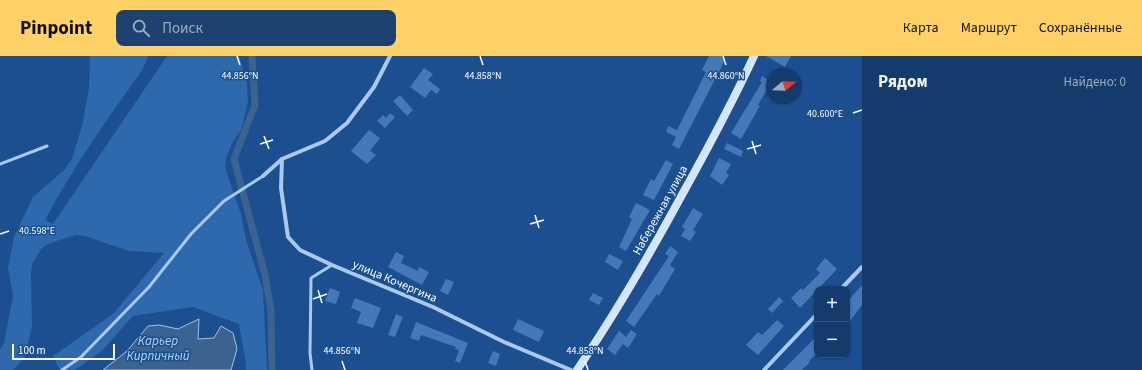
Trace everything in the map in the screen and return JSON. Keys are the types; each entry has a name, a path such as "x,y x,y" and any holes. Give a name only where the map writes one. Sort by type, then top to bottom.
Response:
{"street":[{"path":"263,176 282,159 325,141 347,123 374,87 390,56"},
{"name":"Набережная улица","path":"577,370 611,320 645,263 704,155 754,56"},
{"name":"улица Кочергина","path":"282,159 281,188 288,237 300,250 332,266 433,307 504,342 571,370"},
{"path":"844,286 862,267"},
{"path":"764,370 814,317"}],"lane":[{"path":"0,164 47,146"},
{"path":"62,370 81,357 149,287 191,234 224,201 236,191 263,176"},
{"path":"312,370 310,353 312,278 332,266"}],"shaded area":[{"path":"90,56 148,56 143,69 91,143 56,200 45,220 53,224 167,56 239,56 247,84 248,102 241,130 231,145 225,162 226,171 241,214 246,240 263,290 267,370 246,370 239,324 193,307 133,316 102,351 75,370 60,370 53,356 113,314 164,253 129,251 85,236 76,235 50,243 42,248 32,264 32,327 24,358 13,370 0,370 0,350 4,343 13,296 8,268 14,237 33,197 64,170 72,159 82,126 89,88"}],"water":[{"name":"Карьер Кирпичный","path":"199,319 198,339 214,338 221,326 233,333 237,349 231,370 103,370 127,351 148,326 159,325 178,329"}],"building":[{"path":"709,56 722,56 725,60 679,149 672,145 676,137 666,132 668,126 677,130 706,72 702,70"},
{"path":"766,56 791,56 785,67"},
{"path":"424,68 433,74 428,80 440,89 437,94 431,90 425,98 410,87"},
{"path":"762,76 766,78 766,91 758,105 760,106 741,139 731,133 762,82 760,81"},
{"path":"400,95 413,110 407,116 393,101"},
{"path":"390,113 395,117 385,128 377,121 383,115 386,118"},
{"path":"369,130 380,138 370,151 376,155 367,164 351,151"},
{"path":"727,143 743,151 741,157 724,149"},
{"path":"719,158 731,164 726,173 729,175 722,185 710,176"},
{"path":"666,160 673,164 654,200 643,195 651,179 654,181"},
{"path":"636,203 650,210 626,251 619,247 632,219 629,217"},
{"path":"693,208 703,214 693,230 696,232 690,241 681,236 685,229 682,227"},
{"path":"670,246 678,252 670,265 675,269 659,296 657,294 634,327 626,321 669,256 665,254"},
{"path":"396,252 404,256 401,263 418,271 419,267 429,272 422,285 388,267"},
{"path":"609,254 623,261 618,270 605,262"},
{"path":"825,258 837,269 821,286 814,286 814,293 800,308 791,298 801,288 803,290 820,273 816,269"},
{"path":"446,279 454,282 448,295 440,291"},
{"path":"862,285 862,305 850,321 850,299"},
{"path":"330,288 340,292 336,304 325,301"},
{"path":"593,293 603,298 599,305 589,300"},
{"path":"779,297 783,301 772,313 768,309"},
{"path":"355,298 381,308 373,328 357,323 361,312 351,308"},
{"path":"396,314 403,317 395,337 388,335"},
{"path":"518,319 544,331 539,342 513,330"},
{"path":"777,320 784,326 758,355 746,345 758,332 762,335"},
{"path":"416,322 468,343 460,363 455,361 459,350 455,349 456,347 421,335 419,341 410,338"},
{"path":"631,330 637,334 628,348 623,344 615,355 607,349 619,331 626,337"},
{"path":"814,339 814,356 802,370 783,370"},
{"path":"493,351 500,354 496,366 488,363"}],"waterway":[{"path":"252,56 255,105 234,159 265,275 271,311 272,370"}]}
